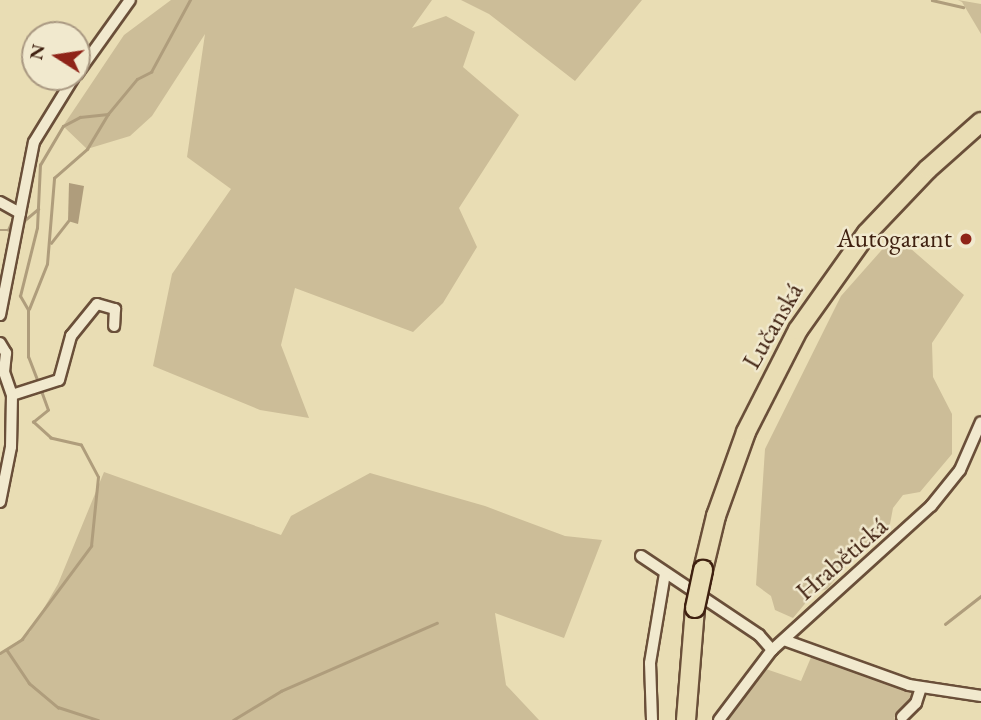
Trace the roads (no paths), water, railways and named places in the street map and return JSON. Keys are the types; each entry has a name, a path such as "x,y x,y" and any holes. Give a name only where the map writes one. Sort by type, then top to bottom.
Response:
{"main road":[{"name":"Lučanská","path":"686,720 695,608 716,516 746,432 809,312 901,195 981,122"}],"street":[{"path":"91,55 131,0"},
{"path":"0,316 34,142 66,91"},
{"path":"0,201 20,213"},
{"path":"12,395 59,380 71,336 97,304 115,309 114,326"},
{"path":"0,343 6,353 4,372 12,395 10,447 0,502"},
{"name":"Hrabětická","path":"719,720 772,650 909,531 954,480 981,422"},
{"path":"641,556 759,635 772,650"},
{"path":"652,720 650,663 665,573"},
{"path":"784,639 921,688 981,696"},
{"path":"902,717 916,703 921,688"}],"waterway":[{"path":"39,385 28,357 28,310 20,296 37,228 40,165 63,126 80,117 108,114 137,79 151,72 190,0"},
{"path":"932,0 963,7"},
{"path":"29,309 47,264 54,178 87,149 108,114"},
{"path":"25,220 38,209"},
{"path":"0,230 8,230 13,219"},
{"path":"51,243 68,221"},
{"path":"0,653 22,639 91,546 98,477 81,445 51,438 33,422 48,410 41,391"},
{"path":"945,624 981,596"},
{"path":"233,720 281,691 437,623"},
{"path":"7,650 29,683 58,707 98,720"}],"place":[{"name":"Autogarant","path":"966,239"}]}
